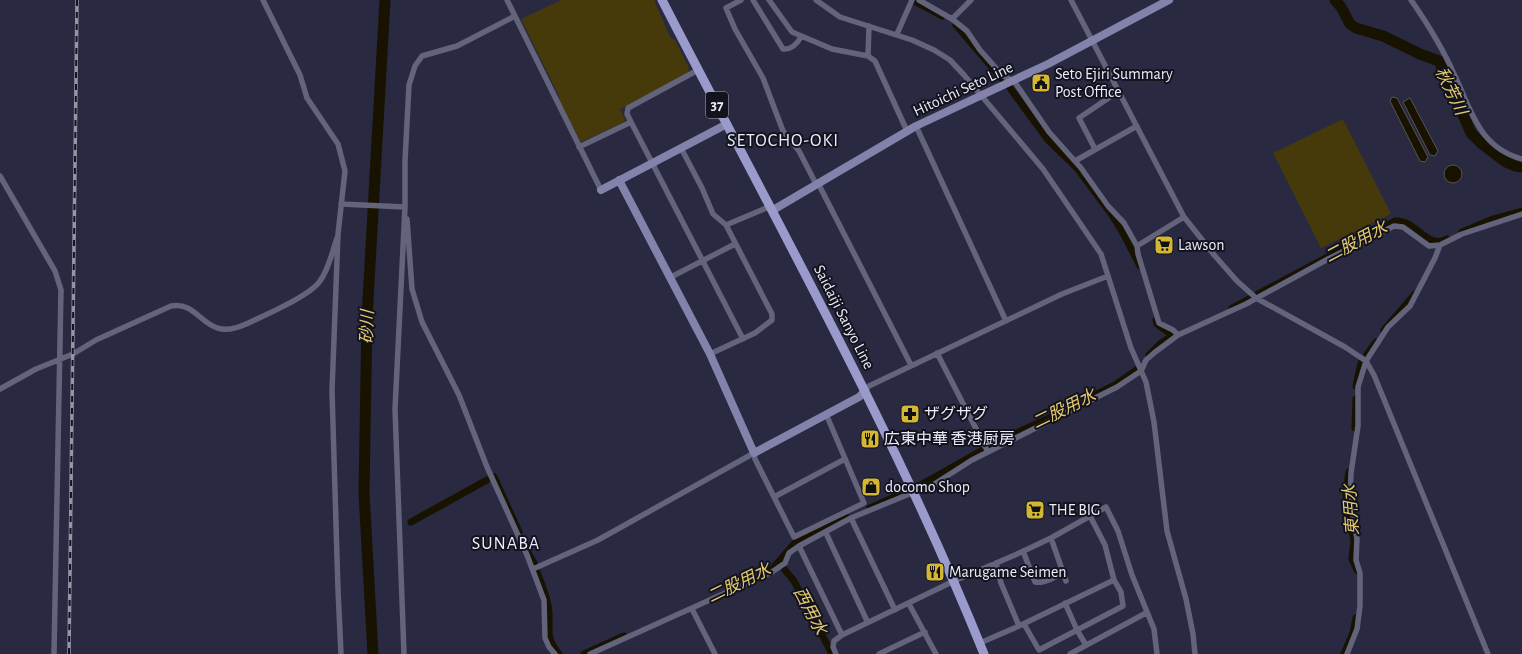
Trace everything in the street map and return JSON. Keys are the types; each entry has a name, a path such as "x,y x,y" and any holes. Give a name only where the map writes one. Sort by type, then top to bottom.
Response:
{"main road":[{"name":"Saidaiji Sanyo Line","path":"662,0 772,208 865,391 914,492 954,581 984,654"}],"street":[{"path":"263,0 300,75 307,98 338,144 345,170 338,234 332,391 337,582 341,654"},
{"path":"507,0 601,190 727,124"},
{"path":"741,0 726,8 735,29 763,78 783,131 799,151 817,183 911,365"},
{"path":"753,0 783,49 787,50 798,43 801,36"},
{"path":"769,0 788,27 801,36 832,49 868,56 875,61 907,130"},
{"path":"816,0 840,17 897,34 934,50 950,60 982,95 1043,169 1100,254 1131,348 1146,382 1154,422 1167,531 1187,606 1195,654"},
{"path":"897,34 912,0"},
{"path":"919,0 952,19 967,31 980,50 1003,76 1014,81 1049,132 1075,161 1108,206 1124,223 1137,246 1138,254 1159,322 1173,330 1178,335"},
{"path":"952,19 971,0"},
{"path":"1072,0 1184,217 1196,234 1224,266 1256,298 1345,347 1366,361 1374,374 1488,654"},
{"name":"Hitoichi Seto Line","path":"772,208 907,130 1014,81 1169,0"},
{"path":"1411,0 1454,74 1478,128 1500,149 1522,159"},
{"path":"404,654 395,409 405,207 405,161 409,85 419,59 422,56 457,46 515,16"},
{"path":"868,56 869,26"},
{"path":"698,70 628,108 627,114 743,338"},
{"path":"1095,149 1079,118 1119,91"},
{"path":"579,148 631,122"},
{"path":"916,126 1006,321"},
{"path":"1075,161 1137,126"},
{"path":"681,148 702,188 713,214 726,225 772,314 772,320 755,333 710,354"},
{"path":"0,176 55,271 61,290 61,358 54,654"},
{"path":"619,180 710,354 755,459 794,537 864,503 826,414"},
{"path":"341,204 405,207"},
{"path":"405,207 409,230 412,289 422,322 459,396 487,466 532,569 544,600 545,638 549,647 555,654"},
{"path":"726,225 772,208"},
{"path":"590,654 772,572 785,563 790,553 799,546 826,533 851,518 914,492 925,490 988,452 1117,387 1141,371 1146,360 1178,335 1256,298 1394,226 1403,227 1429,246 1440,245 1462,234 1522,214"},
{"path":"1137,246 1184,217"},
{"path":"0,389 61,358 171,306 180,304 187,307 205,322 224,331 236,329 303,294 319,282 325,271 338,234"},
{"path":"671,277 735,244"},
{"path":"1347,654 1356,629 1360,606 1360,573 1356,560 1357,539 1350,499 1351,473 1358,426 1358,387 1366,361 1388,328 1410,306 1435,258 1440,245"},
{"path":"532,569 598,540 859,397 869,386 1062,294 1108,276"},
{"path":"937,353 988,452"},
{"path":"774,497 845,459"},
{"path":"836,654 833,647 834,641 867,621 909,604 954,581 1024,551 1051,538 1106,506 1118,531 1146,613 1154,629 1157,654"},
{"path":"996,563 1001,583 1021,625 1039,650 1123,606 1122,592 1114,580 1105,545 1090,516"},
{"path":"851,518 895,610"},
{"path":"826,533 867,621"},
{"path":"1051,538 1066,581"},
{"path":"799,546 842,635"},
{"path":"1024,551 1035,582 1039,583 1053,578 1063,571"},
{"path":"980,643 1114,580"},
{"path":"1066,603 1077,630 1086,645"},
{"path":"909,604 936,654"},
{"path":"692,609 715,654"},
{"path":"1070,654 1146,613"},
{"path":"878,654 924,632"}],"shaded area":[{"path":"561,0 654,0 670,37 675,40 689,68 688,73 620,109 625,119 624,122 581,142 560,102 559,96 521,19"},
{"path":"1392,97 1397,98 1428,157 1425,162 1420,161 1390,101"},
{"path":"1410,98 1438,151 1435,156 1430,155 1403,102"},
{"path":"1343,119 1391,214 1321,248 1273,153"},
{"path":"1453,165 1459,168 1462,174 1459,180 1453,183 1447,180 1444,174 1447,168"}],"waterway":[{"name":"砂川","path":"373,654 364,493 367,318 385,0"},
{"name":"秋芳川","path":"1335,0 1341,7 1350,24 1356,28 1383,36 1420,54 1439,61 1471,133 1481,143 1506,162 1522,167"},
{"path":"914,1 942,16"},
{"path":"956,25 1002,79"},
{"path":"1010,88 1048,140 1077,168 1112,215 1140,266"},
{"name":"二股用水","path":"1462,232 1493,219 1522,211"},
{"name":"二股用水","path":"1258,294 1395,221 1410,225 1433,241 1447,239"},
{"name":"東用水","path":"1384,330 1415,294"},
{"name":"二股用水","path":"1232,308 1249,299"},
{"path":"1156,320 1157,324 1173,336"},
{"name":"二股用水","path":"1149,355 1161,343 1174,335"},
{"name":"東用水","path":"1367,354 1376,342"},
{"name":"東用水","path":"1356,386 1361,363"},
{"name":"二股用水","path":"1085,400 1115,385 1136,370"},
{"name":"東用水","path":"1355,428 1356,399"},
{"name":"二股用水","path":"990,445 1058,414"},
{"name":"二股用水","path":"917,487 981,451"},
{"name":"東用水","path":"1349,472 1346,492 1354,541 1352,559 1357,570"},
{"name":"二股用水","path":"494,477 519,532"},
{"name":"二股用水","path":"411,522 487,480"},
{"name":"二股用水","path":"870,508 908,491"},
{"name":"二股用水","path":"766,572 772,569 794,544 847,518"},
{"name":"二股用水","path":"527,551 534,563"},
{"name":"西用水","path":"785,570 794,581 832,654"},
{"name":"二股用水","path":"537,572 549,612 550,639 559,654"},
{"name":"東用水","path":"1344,654 1353,633 1356,618"},
{"name":"二股用水","path":"584,654 624,636"}],"railway":[{"path":"69,654 77,0"}],"place":[{"name":"Seto Ejiri Summary Post Office","path":"1041,83"},
{"name":"Lawson","path":"1164,245"},
{"name":"ザグザグ","path":"910,414"},
{"name":"広東中華 香港厨房","path":"870,439"},
{"name":"docomo Shop","path":"871,487"},
{"name":"THE BIG","path":"1035,510"},
{"name":"Marugame Seimen","path":"935,572"}],"district":[{"name":"SETOCHO-OKI","path":"783,141"},
{"name":"SUNABA","path":"506,544"}]}
